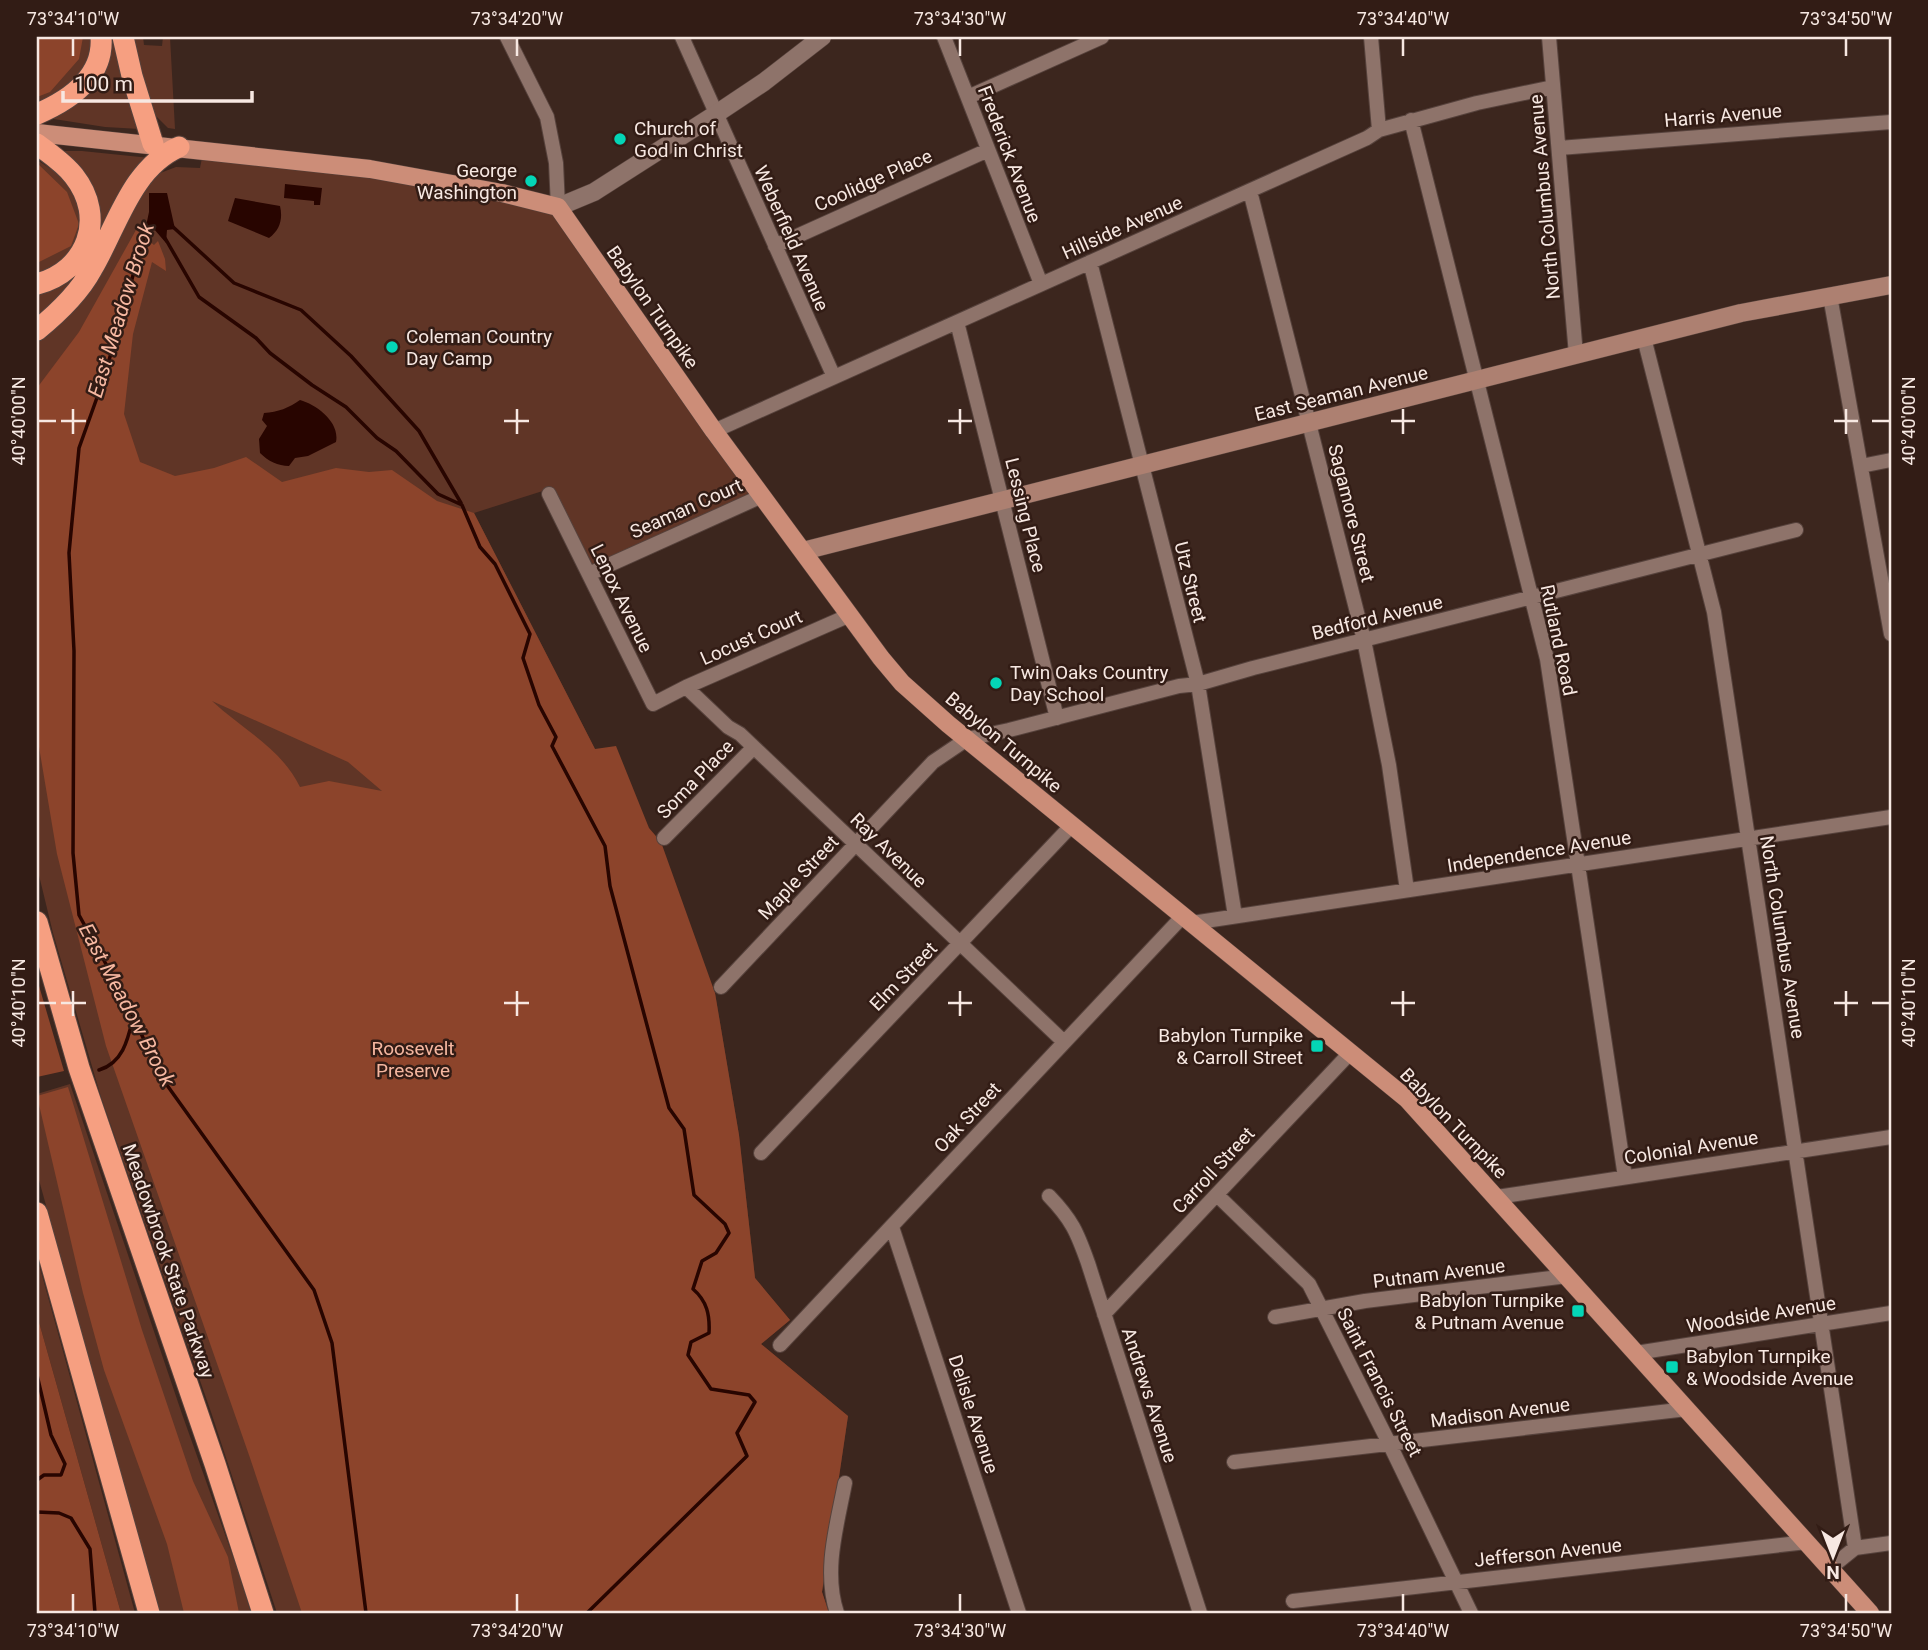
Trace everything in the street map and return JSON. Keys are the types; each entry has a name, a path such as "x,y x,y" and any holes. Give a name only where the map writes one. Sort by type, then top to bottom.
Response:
{"highway":[{"path":"37,114 69,98 81,87 99,58 101,37"},
{"path":"123,37 153,144"},
{"path":"37,144 75,177 89,208 89,233 81,254 71,267 55,279 37,284"},
{"path":"37,330 74,295 91,271 145,172 167,152 178,147"},
{"name":"Meadowbrook State Parkway","path":"37,922 79,1068 215,1464 263,1613"},
{"path":"37,1213 149,1613"}],"main road":[{"path":"37,133 370,169 502,193 558,207"},
{"name":"Babylon Turnpike","path":"558,207 714,430 902,683 1407,1099 1870,1613"},
{"name":"East Seaman Avenue","path":"803,551 1741,313 1891,285"}],"street":[{"path":"507,37 547,117 556,163 558,207 594,192 716,114 764,82 822,37"},
{"name":"Weberfield Avenue","path":"682,37 834,377"},
{"name":"Frederick Avenue","path":"944,37 1041,285"},
{"path":"968,97 1102,37"},
{"path":"1371,37 1379,130"},
{"name":"North Columbus Avenue","path":"1549,37 1576,355"},
{"name":"Hillside Avenue","path":"714,430 1250,191 1367,138 1379,130 1410,120 1553,87"},
{"name":"Rutland Road","path":"1410,120 1547,659 1625,1177"},
{"name":"Harris Avenue","path":"1559,148 1891,122"},
{"name":"Coolidge Place","path":"775,246 988,150"},
{"name":"Sagamore Street","path":"1250,191 1364,640 1390,765 1407,890"},
{"name":"Utz Street","path":"1090,262 1198,684 1235,916"},
{"path":"1830,296 1891,634"},
{"name":"Lessing Place","path":"957,322 1057,718"},
{"name":"North Columbus Avenue","path":"1644,338 1714,612 1855,1548"},
{"path":"1861,466 1891,460"},
{"name":"Lenox Avenue","path":"548,494 653,704 669,697"},
{"name":"Seaman Court","path":"589,574 762,496"},
{"name":"Bedford Avenue","path":"967,738 1179,686 1198,684 1797,530"},
{"name":"Locust Court","path":"669,697 850,615"},
{"name":"Ray Avenue","path":"686,687 1064,1042"},
{"name":"Maple Street","path":"721,987 933,762 967,738"},
{"name":"Soma Place","path":"664,838 753,748"},
{"name":"Independence Avenue","path":"1188,919 1235,916 1891,817"},
{"name":"Elm Street","path":"761,1153 1072,825"},
{"name":"Oak Street","path":"780,1345 1064,1042 1188,919"},
{"name":"Carroll Street","path":"1104,1314 1351,1052"},
{"name":"Colonial Avenue","path":"1497,1197 1891,1137"},
{"name":"Saint Francis Street","path":"1217,1195 1309,1284 1471,1613"},
{"name":"Andrews Avenue","path":"1049,1196 1067,1214 1074,1226 1200,1613"},
{"name":"Delisle Avenue","path":"892,1227 1019,1613"},
{"name":"Putnam Avenue","path":"1275,1318 1322,1309 1567,1276"},
{"name":"Woodside Avenue","path":"1636,1353 1891,1314"},
{"name":"Madison Avenue","path":"1234,1462 1687,1409"},
{"path":"836,1613 830,1588 832,1553 845,1483"},
{"name":"Jefferson Avenue","path":"1293,1601 1807,1542"},
{"path":"1829,1569 1855,1548 1891,1542"}],"green space":[{"path":"37,37 95,37 93,60 74,88 37,106"},
{"path":"37,37 83,37 79,59 50,92 37,97"},
{"path":"109,37 117,37 140,129 105,127 41,117 93,88"},
{"path":"130,37 143,37 144,45 162,46 163,37 170,37 175,129 168,128 152,112"},
{"name":"Roosevelt Preserve","path":"204,148 557,206 759,495 591,570 549,489 474,513 615,788 715,993 739,1135 755,1278 790,1320 761,1344 848,1416 822,1592 829,1613 277,1613 211,1412 101,1097 53,933 37,867 37,341 74,306 139,193 155,175 176,167 200,168"},
{"path":"64,151 150,158 83,274 37,322 37,296 66,282 96,234"},
{"path":"37,160 51,169 56,166 76,189 83,237 70,262 37,280"},
{"path":"37,163 67,192 79,224 71,246 37,263"},
{"name":"Roosevelt Preserve","path":"136,230 154,245 158,241 165,259 166,271 152,262 133,334 124,414 140,462 175,476 214,468 246,457 282,482 336,468 369,472 392,470 437,501 474,513 595,749 616,746 649,828 661,842 715,993 739,1135 755,1278 790,1320 761,1344 848,1416 822,1592 829,1613 302,1613 106,1046 57,854 37,735 37,388 79,332","holes":["212,701 348,762 382,791 329,781 300,787 283,761 272,750"]},
{"path":"37,979 64,1071 37,1077"},
{"path":"70,1084 251,1613 160,1613 37,1173 37,1094"},
{"path":"68,1087 142,1330 193,1481 228,1557 239,1613 184,1613 167,1544 104,1370 83,1293 37,1096"},
{"path":"37,1257 135,1613 121,1613 37,1315"},
{"path":"37,1315 121,1613 37,1613"}],"shaded area":[{"path":"285,184 322,188 320,205 314,205 314,201 284,198"},
{"path":"149,193 167,193 175,229 167,230 166,243 154,229 142,245 149,212"},
{"path":"235,198 280,206 280,224 273,235 269,238 228,221"},
{"path":"300,400 326,415 334,428 336,442 308,456 295,458 289,466 277,464 260,453 259,439 267,426 262,420 264,413 283,409"}],"waterway":[{"path":"172,226 234,283 301,310 351,356 419,431 461,503"},
{"path":"165,238 199,297 256,338 270,353 312,385 346,407 377,438 396,451 438,494 462,505 480,547 495,564 530,634 523,658 539,705 556,737 552,746 605,846 610,886 669,1108 684,1129 694,1195 725,1224 729,1233 716,1253 702,1261 693,1289 702,1298 707,1309 709,1333 691,1342 688,1355 711,1389 749,1395 755,1402 737,1433 747,1456 587,1613"},
{"name":"East Meadow Brook","path":"143,240 104,378 79,448 69,553 74,651 73,853 79,915 118,986 164,1081 314,1290 332,1343 366,1613"},
{"path":"99,1070 107,1067 119,1056 133,1018"},
{"path":"37,1375 51,1435 65,1464 61,1475 44,1475 37,1480"},
{"path":"37,1512 59,1513 71,1518 90,1549 95,1613"}],"place":[{"name":"Church of God in Christ","path":"620,139"},
{"name":"George Washington","path":"531,181"},
{"name":"Coleman Country Day Camp","path":"392,347"},
{"name":"Twin Oaks Country Day School","path":"996,683"},
{"name":"Babylon Turnpike & Carroll Street","path":"1317,1046"},
{"name":"Babylon Turnpike & Putnam Avenue","path":"1578,1311"},
{"name":"Babylon Turnpike & Woodside Avenue","path":"1672,1367"}]}
